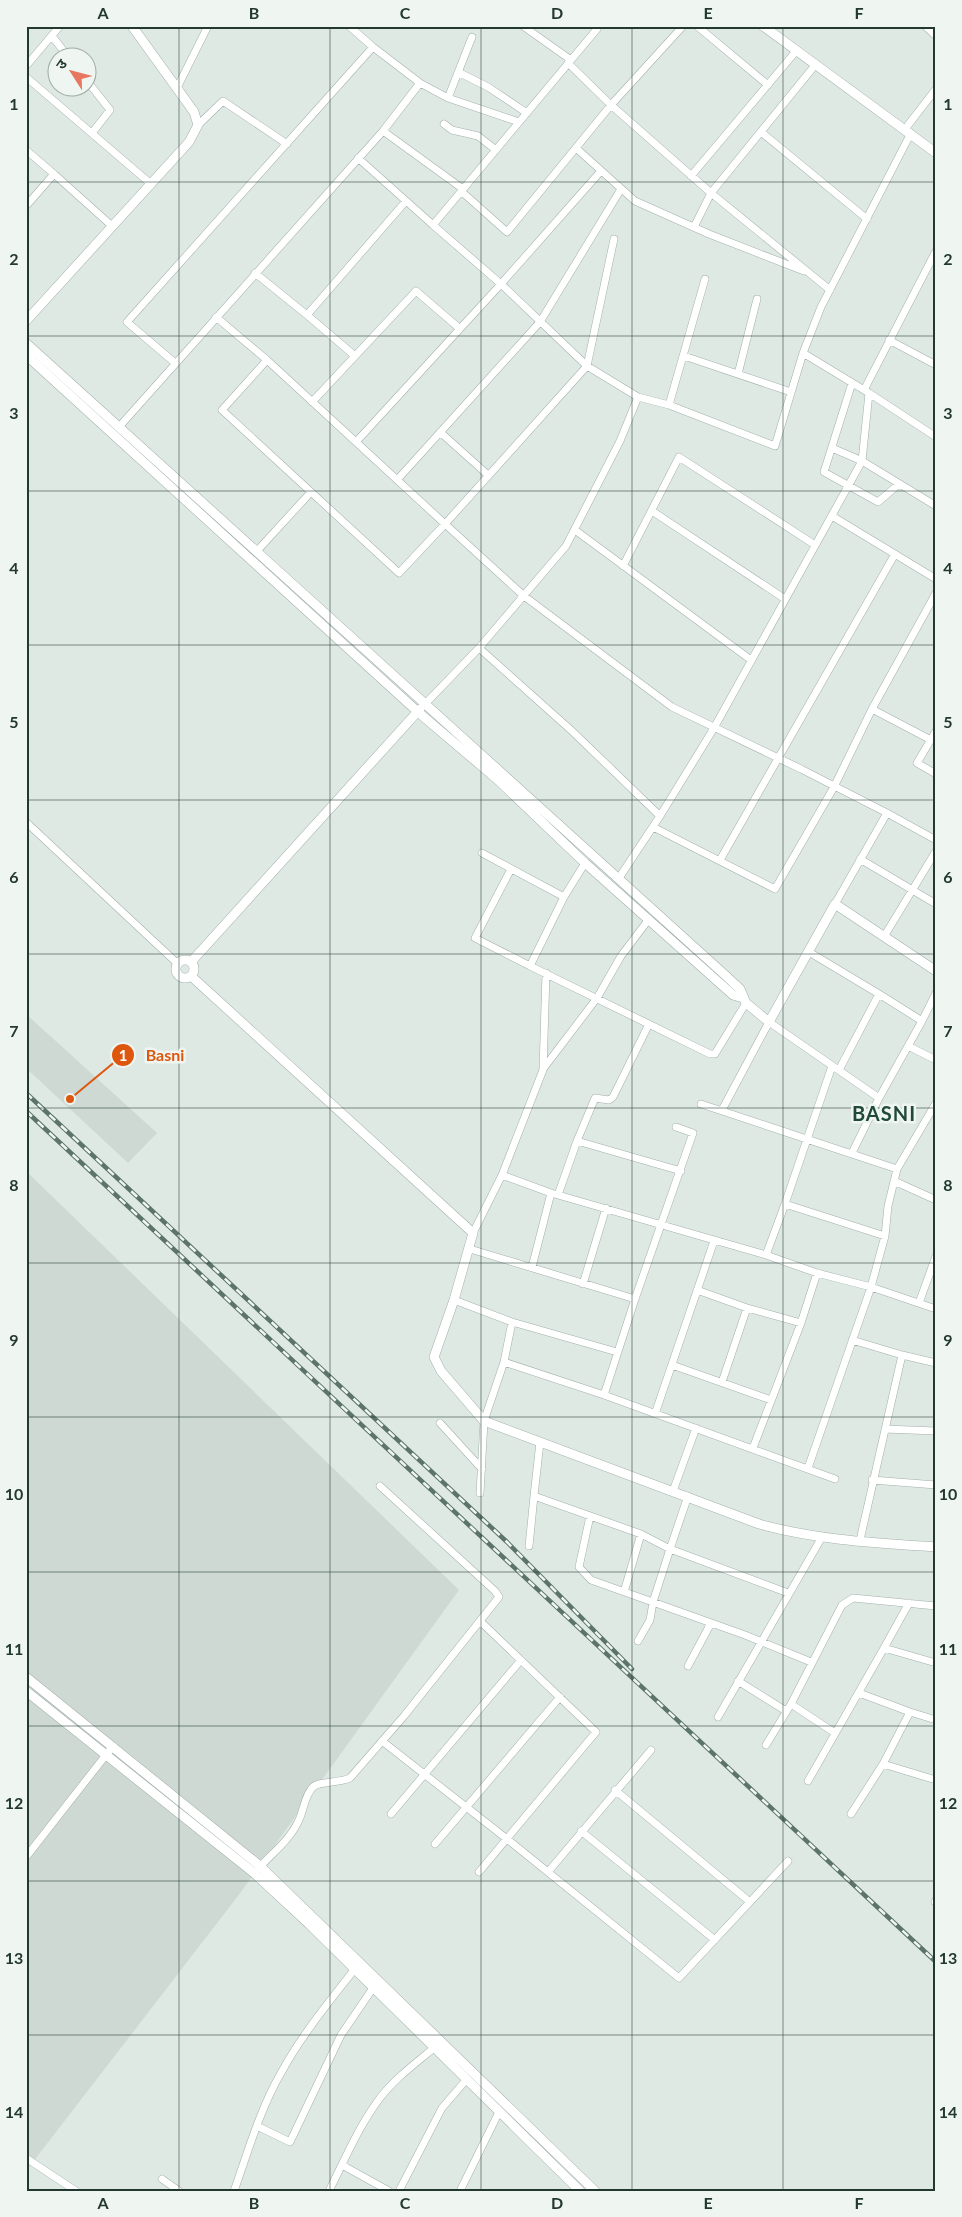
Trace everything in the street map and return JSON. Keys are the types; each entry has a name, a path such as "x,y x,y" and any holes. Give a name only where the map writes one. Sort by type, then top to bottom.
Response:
{"street":[{"path":"132,26 194,112 198,125"},
{"path":"177,88 207,29 199,26"},
{"path":"349,26 420,83 448,98 520,122"},
{"path":"356,33 362,26"},
{"path":"524,26 569,62 611,105 711,194 830,290"},
{"path":"383,130 462,190 507,232 611,105 683,26"},
{"path":"696,26 768,85"},
{"path":"763,26 936,153"},
{"path":"925,26 936,36"},
{"path":"433,225 520,122 596,27"},
{"path":"26,66 59,28"},
{"path":"52,36 61,48"},
{"path":"448,98 472,37"},
{"path":"175,363 128,322 373,47"},
{"path":"691,176 797,50"},
{"path":"694,227 711,194 816,64"},
{"path":"458,72 488,87 527,113"},
{"path":"26,77 151,184"},
{"path":"119,427 383,130 420,83"},
{"path":"358,158 501,284 587,366 638,397 669,405 775,446 803,353 830,290 867,219 908,131 936,89"},
{"path":"92,133 110,110 98,95"},
{"path":"26,321 190,142 198,125 223,101 287,144"},
{"path":"444,124 452,130 478,136 496,150"},
{"path":"761,132 867,219"},
{"path":"576,148 635,201 694,227 812,274"},
{"path":"26,150 112,226"},
{"path":"356,442 501,284 601,171"},
{"path":"26,206 54,174"},
{"path":"397,480 540,322 621,189"},
{"path":"308,315 406,201"},
{"path":"266,360 222,410 399,573 587,366 614,239"},
{"path":"619,878 714,728 862,461 867,392 889,340 935,254"},
{"path":"255,273 308,315 355,356"},
{"path":"669,405 705,279"},
{"path":"312,402 416,290 459,328"},
{"path":"738,374 757,299"},
{"path":"216,317 266,360 524,596 672,707 834,786 936,840"},
{"path":"889,340 936,365"},
{"path":"26,343 257,551 280,578 418,712 498,780 585,863 733,995 745,1001 769,1022 879,1098"},
{"path":"803,353 936,437"},
{"path":"26,355 280,578 426,703 740,989 745,1001"},
{"path":"684,356 791,392"},
{"path":"852,383 824,472 878,502 899,484"},
{"path":"191,962 426,703 479,648 566,546 620,441 638,397"},
{"path":"440,432 488,475"},
{"path":"832,448 862,461 936,506"},
{"path":"623,566 679,457 815,545"},
{"path":"257,551 311,492"},
{"path":"652,511 785,599"},
{"path":"832,516 936,579"},
{"path":"575,530 751,660"},
{"path":"720,860 894,554"},
{"path":"653,827 775,889 834,786 872,709 936,593"},
{"path":"479,648 572,731 660,816"},
{"path":"872,709 931,740"},
{"path":"936,731 918,763 936,774"},
{"path":"722,1110 769,1022 887,813"},
{"path":"26,822 178,964"},
{"path":"885,935 936,851"},
{"path":"482,853 564,897"},
{"path":"860,859 936,904"},
{"path":"530,966 564,897 585,863"},
{"path":"511,869 475,938 710,1054 715,1054 745,1001"},
{"path":"835,904 885,935 936,971"},
{"path":"649,919 621,956 596,998 543,1070 502,1175 473,1233 454,1300 434,1357 441,1370 484,1422 688,1496 759,1524 822,1537 936,1547"},
{"path":"809,952 922,1021"},
{"path":"185,960 191,962 194,969 191,976 184,978 179,975 176,970 178,964 185,960"},
{"path":"543,1070 546,973"},
{"path":"191,976 473,1233"},
{"path":"766,1255 806,1140 836,1068 880,994"},
{"path":"852,1153 879,1098 936,994"},
{"path":"532,1267 555,1194 595,1098 609,1100 613,1097 649,1024"},
{"path":"908,1046 936,1060"},
{"path":"808,1468 871,1287 885,1236 886,1213 897,1169 936,1103"},
{"path":"701,1104 897,1169"},
{"path":"604,1395 635,1299 693,1133 676,1127"},
{"path":"577,1141 681,1171"},
{"path":"502,1175 555,1194 660,1226 766,1255 817,1273 871,1287 936,1309"},
{"path":"894,1181 936,1200"},
{"path":"785,1204 885,1236"},
{"path":"583,1284 606,1208"},
{"path":"655,1414 714,1241"},
{"path":"470,1249 635,1299"},
{"path":"919,1303 936,1256"},
{"path":"753,1448 801,1323 817,1273"},
{"path":"697,1290 747,1308 801,1323"},
{"path":"454,1300 512,1322 617,1352"},
{"path":"722,1382 747,1308"},
{"path":"480,1493 484,1422 504,1362 512,1322"},
{"path":"852,1340 936,1364"},
{"path":"860,1540 872,1480 902,1354"},
{"path":"504,1362 604,1395 835,1479"},
{"path":"672,1365 771,1400"},
{"path":"440,1422 482,1469"},
{"path":"674,1491 696,1428"},
{"path":"885,1429 936,1431"},
{"path":"529,1546 540,1442"},
{"path":"872,1480 936,1485"},
{"path":"257,1870 282,1844 299,1822 308,1795 314,1786 320,1783 341,1782 350,1778 481,1622 499,1597 495,1591 380,1486"},
{"path":"534,1496 641,1534 670,1549 788,1593"},
{"path":"638,1641 650,1620 670,1549 688,1496"},
{"path":"590,1516 579,1567 591,1580 711,1622 811,1662"},
{"path":"624,1592 641,1534"},
{"path":"718,1716 822,1537"},
{"path":"766,1745 791,1704 842,1605 853,1598 936,1606"},
{"path":"808,1781 908,1603"},
{"path":"479,1872 596,1732 481,1622"},
{"path":"688,1666 711,1622"},
{"path":"884,1648 936,1663"},
{"path":"390,1814 521,1660"},
{"path":"26,1677 113,1746 257,1870 441,2042 595,2191"},
{"path":"738,1681 786,1711"},
{"path":"26,1691 106,1756 257,1870 354,1970 580,2191"},
{"path":"859,1692 936,1720"},
{"path":"435,1844 560,1697"},
{"path":"791,1704 835,1733"},
{"path":"851,1814 883,1764 910,1712"},
{"path":"382,1741 466,1806 679,1978 788,1861"},
{"path":"26,1857 113,1746"},
{"path":"548,1872 615,1790 651,1750"},
{"path":"883,1764 936,1780"},
{"path":"615,1790 750,1902"},
{"path":"581,1831 715,1940"},
{"path":"234,2191 257,2126 280,2074 315,2020 354,1970"},
{"path":"257,2126 290,2142 341,2036 373,1988"},
{"path":"329,2191 365,2121 378,2101 407,2069 441,2042"},
{"path":"399,2191 442,2108 466,2080"},
{"path":"460,2191 499,2112"},
{"path":"26,2158 76,2191"},
{"path":"342,2165 389,2191"},
{"path":"162,2179 179,2191"}],"shaded area":[{"path":"26,1014 157,1133 128,1163 26,1068"},
{"path":"26,1171 459,1590 241,1892 26,2171"}],"railway":[{"path":"26,1093 507,1542 632,1669"},
{"path":"26,1111 936,1962"}],"place":[{"name":"Basni","path":"70,1099"}],"district":[{"name":"BASNI","path":"884,1113"}]}
